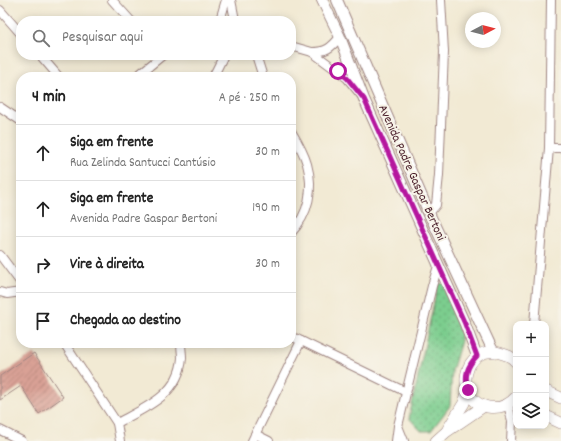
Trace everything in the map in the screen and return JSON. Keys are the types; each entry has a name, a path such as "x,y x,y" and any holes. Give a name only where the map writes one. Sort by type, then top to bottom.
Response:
{"main road":[{"path":"513,356 493,351 485,352 477,356 468,368 466,383 472,397 484,406 496,408 513,401"},
{"path":"446,432 464,403 468,390"},
{"path":"549,392 561,398"},
{"path":"436,441 446,432 484,406"},
{"path":"549,417 561,423"}],"street":[{"path":"112,0 126,16"},
{"path":"221,16 226,0"},
{"path":"231,0 234,16"},
{"name":"Avenida Padre Gaspar Bertoni","path":"322,0 340,37 364,99 462,317 477,356"},
{"name":"Avenida Padre Gaspar Bertoni","path":"337,0 429,213 493,351"},
{"path":"429,213 436,205 439,175 444,52 441,0"},
{"path":"534,321 549,148 551,0"},
{"path":"0,10 16,28"},
{"path":"296,47 312,52 323,52 335,44 340,37"},
{"path":"312,52 347,78 364,99"},
{"path":"44,60 55,72"},
{"path":"142,72 155,60"},
{"path":"215,72 221,60"},
{"path":"258,60 261,72"},
{"path":"0,107 16,118"},
{"path":"296,141 307,164 310,185 310,200 306,211 296,228"},
{"path":"549,148 561,148"},
{"path":"0,255 16,276"},
{"path":"396,441 406,392 438,266"},
{"path":"0,292 7,294 16,293"},
{"path":"296,338 406,392"},
{"path":"269,441 254,438 301,341"},
{"path":"67,348 117,423 120,441"},
{"path":"117,423 147,407 169,391 177,378 182,359 181,348"},
{"path":"511,441 513,401"},
{"path":"398,426 404,441"},
{"path":"0,430 22,441"}],"green space":[{"path":"438,283 445,284 458,317 461,341 452,371 450,406 431,431 421,431 409,418"}],"building":[{"path":"34,353 63,397 39,414 21,386 0,400 0,376"}],"route":[{"path":"338,71 347,78 364,99 472,340 477,356 468,368 466,375 468,390"}]}
